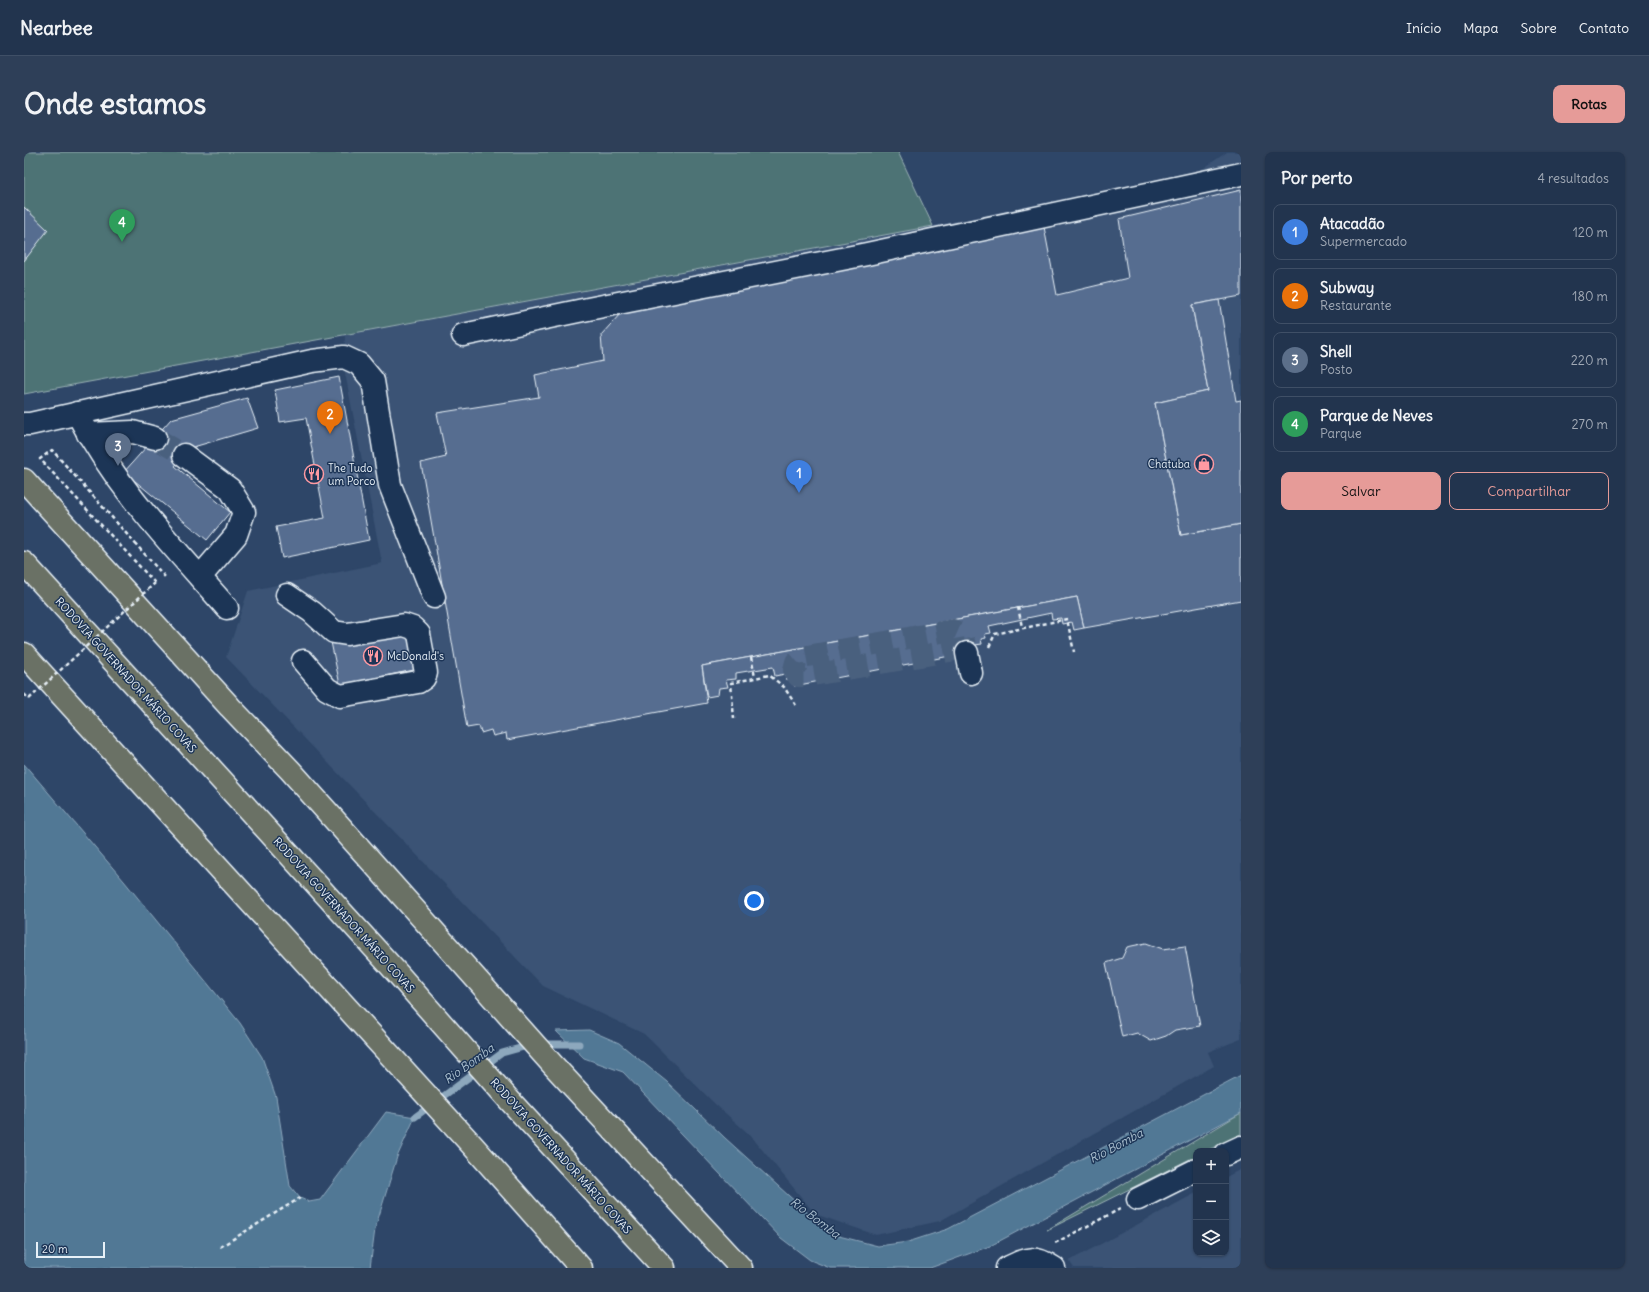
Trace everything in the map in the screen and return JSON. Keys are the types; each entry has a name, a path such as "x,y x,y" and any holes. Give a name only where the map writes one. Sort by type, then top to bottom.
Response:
{"main road":[{"path":"24,480 210,685 290,770 553,1065 742,1268"},
{"name":"RODOVIA GOVERNADOR MÁRIO COVAS","path":"24,563 316,883 511,1102 664,1268"},
{"path":"24,654 473,1146 581,1268"}],"street":[{"path":"463,335 595,307 875,253 1241,174"},
{"path":"24,424 312,361 344,357 359,364 373,381 390,485 434,597"},
{"path":"77,413 95,447 142,512 227,608"},
{"path":"88,434 133,432 155,438"},
{"path":"184,455 230,489 244,512 236,535 200,577"},
{"path":"286,595 312,612 334,632 347,634 404,625 413,628 419,634 426,673 424,678 418,682 340,696 327,690 303,661"},
{"path":"1229,1153 1241,1147"},
{"path":"1138,1199 1193,1172"},
{"path":"1008,1268 1027,1259 1044,1262 1054,1268"}],"path":[{"path":"24,694 29,699 155,583 40,459 52,450 165,577"},
{"path":"1018,607 1022,627"},
{"path":"975,659 995,634 1022,627 1067,619 1074,652"},
{"path":"751,657 754,677"},
{"path":"734,719 731,683 754,677 769,676 784,687 797,707"},
{"path":"220,1247 300,1198"},
{"path":"1027,1259 1138,1199"}],"shaded area":[{"path":"1227,152 1241,152 1241,1039 1208,1052 1214,1066 940,1221 876,1235 815,1214 750,1135 716,1105 644,1034 543,986 226,657 248,591 382,563 344,368 345,335 933,226 1201,170"},
{"path":"1241,1169 1241,1268 1074,1268 1069,1261 1193,1195 1193,1256 1229,1256 1229,1175"}],"green space":[{"path":"24,152 898,152 933,226 24,394"},
{"path":"1241,1113 1241,1134 1212,1148 1193,1148 1193,1157 1047,1230"}],"water":[{"path":"24,764 124,881 240,1023 262,1057 276,1097 290,1186 300,1198 309,1202 320,1200 386,1112 415,1117 397,1157 375,1229 370,1268 24,1268"},
{"path":"589,1030 619,1043 667,1082 725,1138 831,1234 878,1246 908,1242 948,1229 1241,1075 1241,1113 990,1246 930,1268 830,1268 810,1260 781,1238 623,1072 584,1058 556,1031"}],"building":[{"path":"1241,190 1241,296 1192,305 1208,391 1155,403 1181,535 1241,524 1241,600 1084,628 1077,597 702,666 707,703 507,740 506,733 493,736 491,730 481,733 479,726 467,728 421,463 446,457 437,413 539,397 535,375 603,361 601,335 621,313 1044,227 1057,295 1128,278 1119,219"},
{"path":"24,207 48,230 24,261"},
{"name":"Chatuba","path":"1219,300 1236,401 1241,400 1241,524 1181,535 1155,403 1208,391 1192,305"},
{"path":"339,377 369,540 282,558 276,527 325,518 306,418 280,422 275,390"},
{"path":"247,398 258,428 190,448 175,466 230,512 207,540 124,472 171,419"},
{"path":"1077,597 1084,628 1074,630 1072,622 1062,624 1061,618 1052,619 1051,613 989,626 991,633 985,634 986,638 981,639 982,644 975,645 976,651 794,686 793,678 786,680 785,674 775,676 773,667 736,673 736,679 726,680 728,687 719,688 718,695 707,697 702,666"},
{"name":"McDonald's","path":"408,634 414,670 340,685 331,642"},
{"path":"1146,943 1163,949 1185,946 1200,1026 1175,1030 1166,1036 1151,1041 1137,1033 1122,1037 1106,963 1122,958 1127,947"}],"waterway":[{"name":"Rio Bomba","path":"541,1044 579,1044"},
{"name":"Rio Bomba","path":"415,1117 502,1053 531,1045"}],"tunnel":[{"path":"155,438 184,455"},
{"path":"966,648 807,676 798,676 794,670 796,662 802,657 953,630 962,634 967,653"}],"place":[{"name":"Parque de Neves","path":"122,242"},
{"name":"Subway","path":"330,434"},
{"name":"Chatuba","path":"1204,464"},
{"name":"Shell","path":"118,466"},
{"name":"The Tudo um Porco","path":"314,474"},
{"name":"Atacadão","path":"799,493"},
{"name":"McDonald's","path":"373,656"}]}
